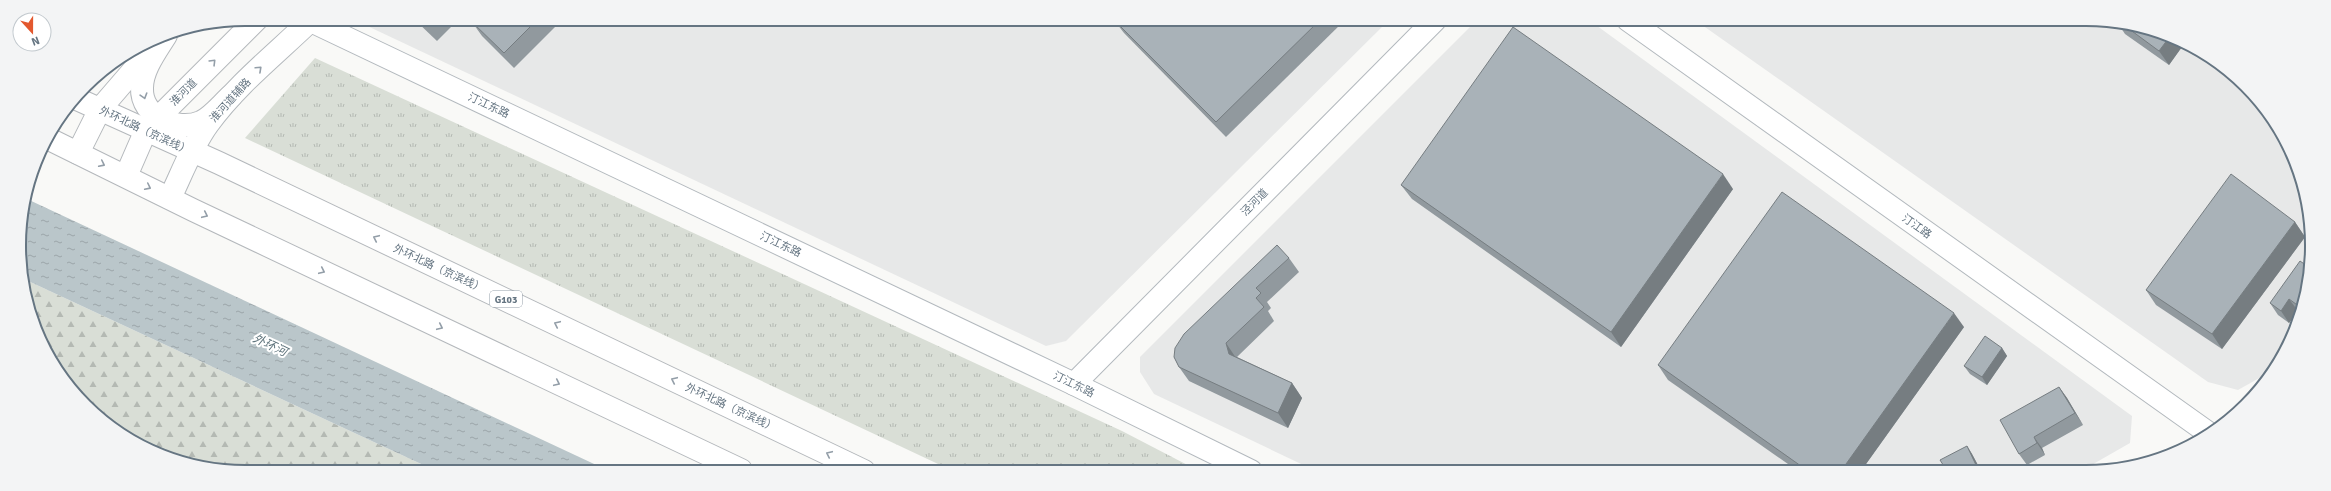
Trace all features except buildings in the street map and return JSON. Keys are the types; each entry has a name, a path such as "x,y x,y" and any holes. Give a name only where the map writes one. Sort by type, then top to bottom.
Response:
{"main road":[{"name":"淮河道","path":"126,176 152,124 250,26"},
{"name":"淮河道辅路","path":"170,198 192,152 208,125 231,96 305,26"},
{"name":"汀江东路","path":"324,26 1074,384 1239,465"},
{"name":"泾河道","path":"1074,384 1428,26"},
{"name":"汀江路","path":"1636,26 2204,430"},
{"path":"160,44 151,61 142,86 152,124 176,125 200,122 231,96"},
{"path":"78,153 100,109 156,46"},
{"name":"外环北路（京滨线）","path":"81,100 100,109 152,124 192,152 219,163 851,465"},
{"path":"53,141 731,465"}],"shaded area":[{"path":"367,26 1383,26 1066,341 1046,346"},
{"path":"1471,26 1597,26 2132,416 2130,443 2092,465 1303,465 1154,394 1140,372 1140,357"},
{"path":"1704,26 2100,26 2142,33 2156,38 2195,55 2219,71 2241,90 2260,112 2282,148 2298,189 2301,203 2305,231 2305,260 2298,302 2293,316 2276,355 2261,377 2238,390 2208,382"}],"green space":[{"path":"315,58 1122,431 1187,465 940,465 245,138"},
{"path":"29,281 423,465 231,465 189,458 148,442 136,436 101,411 71,379 49,343 33,302"}],"water":[{"name":"外环河","path":"31,201 596,465 423,465 29,281 26,260 26,231"}]}
